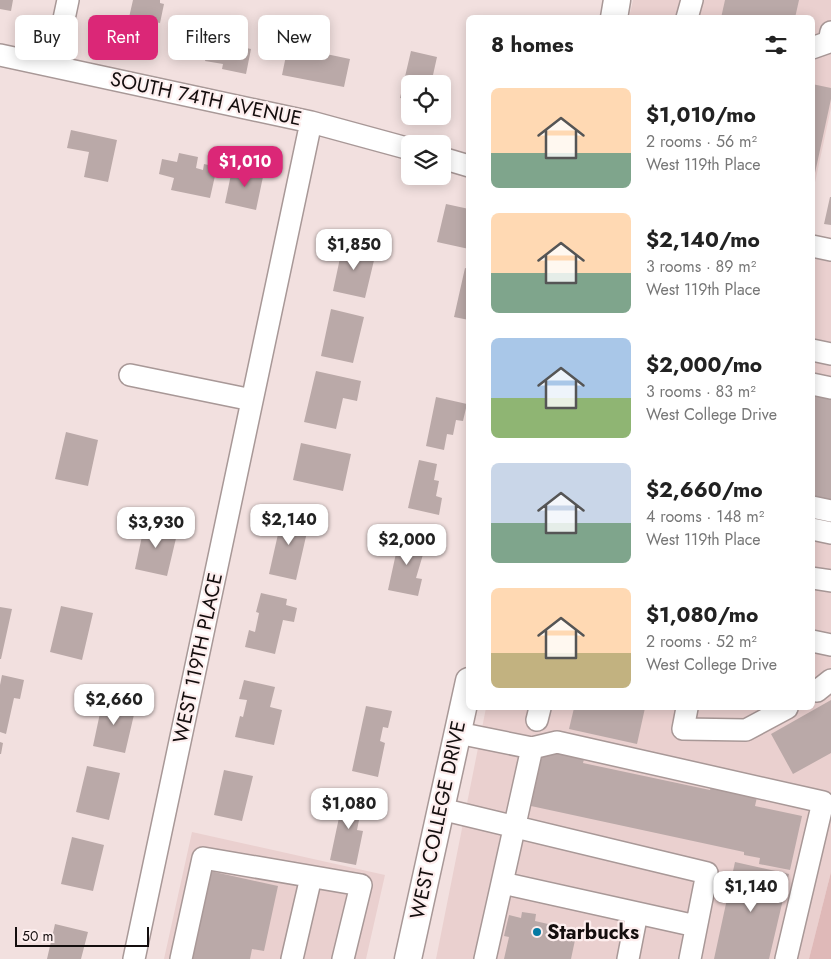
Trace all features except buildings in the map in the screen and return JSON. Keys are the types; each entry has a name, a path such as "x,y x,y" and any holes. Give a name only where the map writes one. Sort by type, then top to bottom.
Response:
{"main road":[{"path":"614,15 617,0"},
{"name":"WEST COLLEGE DRIVE","path":"408,959 466,696"}],"street":[{"path":"54,66 68,0"},
{"path":"688,15 692,0"},
{"path":"815,47 829,42 831,32"},
{"name":"SOUTH 74TH AVENUE","path":"0,55 311,122 401,147"},
{"name":"WEST 119TH PLACE","path":"134,959 311,122"},
{"path":"451,161 466,165"},
{"path":"815,247 831,250"},
{"path":"815,351 831,354"},
{"path":"130,375 252,400"},
{"path":"815,385 831,388"},
{"path":"815,508 831,511"},
{"path":"815,530 831,533"},
{"path":"815,579 831,582"},
{"path":"815,642 831,645"},
{"path":"687,710 683,728 746,730 783,710"},
{"path":"458,733 532,748 557,742 822,802 786,959"},
{"path":"485,959 532,748"},
{"path":"441,809 707,873 690,959"},
{"path":"181,959 203,858 361,885 343,959"},
{"path":"292,959 311,877"},
{"path":"502,883 696,926"},
{"path":"628,959 636,913"}],"shaded area":[{"path":"633,0 831,0 831,108 815,183 815,15 630,15"},
{"path":"815,240 831,243 831,872 809,959 436,959 486,710 815,710"},
{"path":"192,832 385,875 366,959 164,959"},
{"path":"831,872 831,959 809,959"}],"place":[{"name":"Starbucks","path":"537,932"}]}
